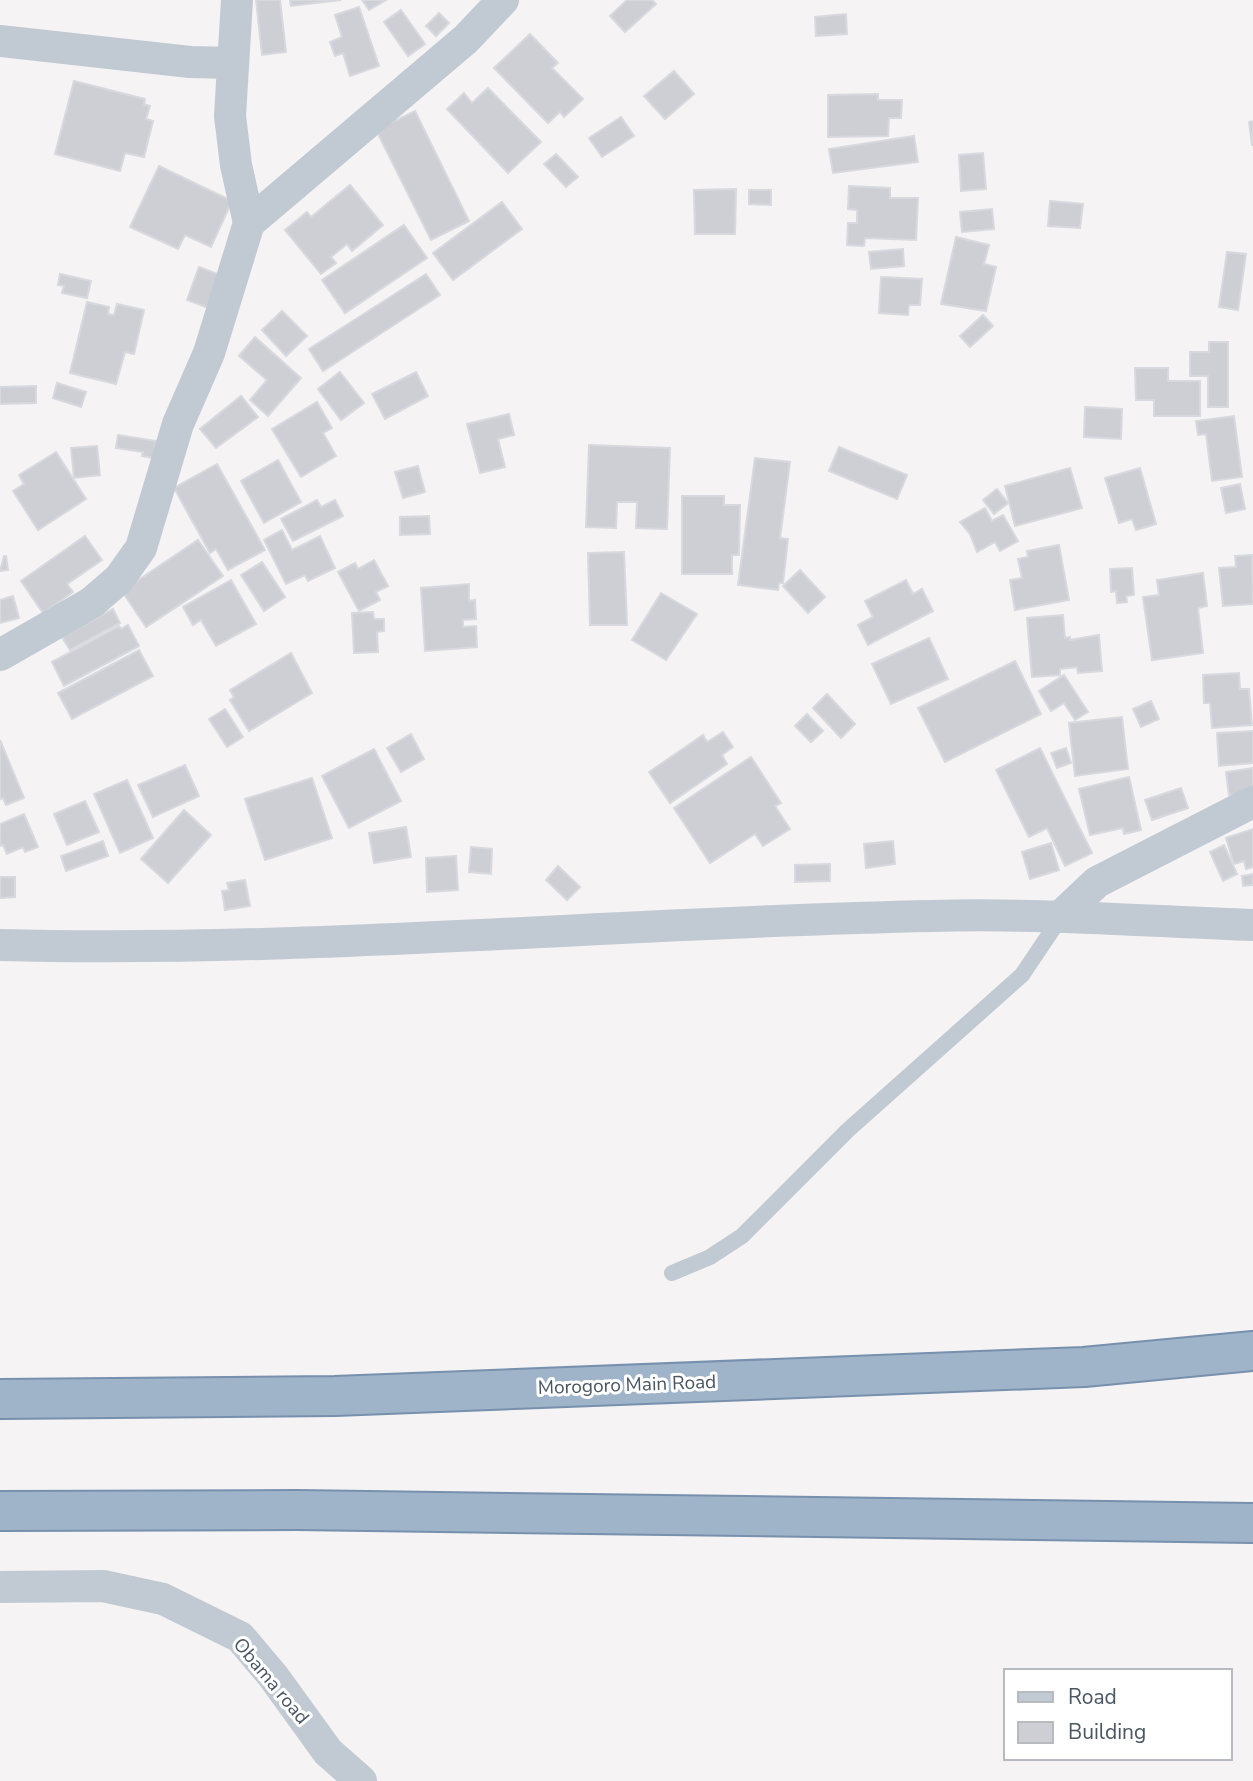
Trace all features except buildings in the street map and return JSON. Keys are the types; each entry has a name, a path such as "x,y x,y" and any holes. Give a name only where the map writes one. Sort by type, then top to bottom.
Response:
{"highway":[{"name":"Morogoro Main Road","path":"0,1399 335,1396 1084,1367 1253,1351"},
{"path":"0,1389 37,1398"},
{"path":"0,1511 296,1510 1253,1523"},
{"path":"0,1520 50,1511"}],"street":[{"path":"0,655 91,603 119,579 141,548 178,424 209,353 248,223 236,165 230,116 237,0"},
{"path":"248,223 466,39 503,0"},
{"path":"0,41 190,62 233,63"},
{"path":"1062,915 1097,882 1253,802"},
{"path":"0,945 89,947 603,931 783,933 1062,915 1253,925"},
{"name":"Obama road","path":"0,1587 103,1586 163,1600 240,1637 273,1676 328,1752 361,1781"}],"lane":[{"path":"672,1273 709,1257 742,1236 848,1130 1022,975 1062,915"}]}
